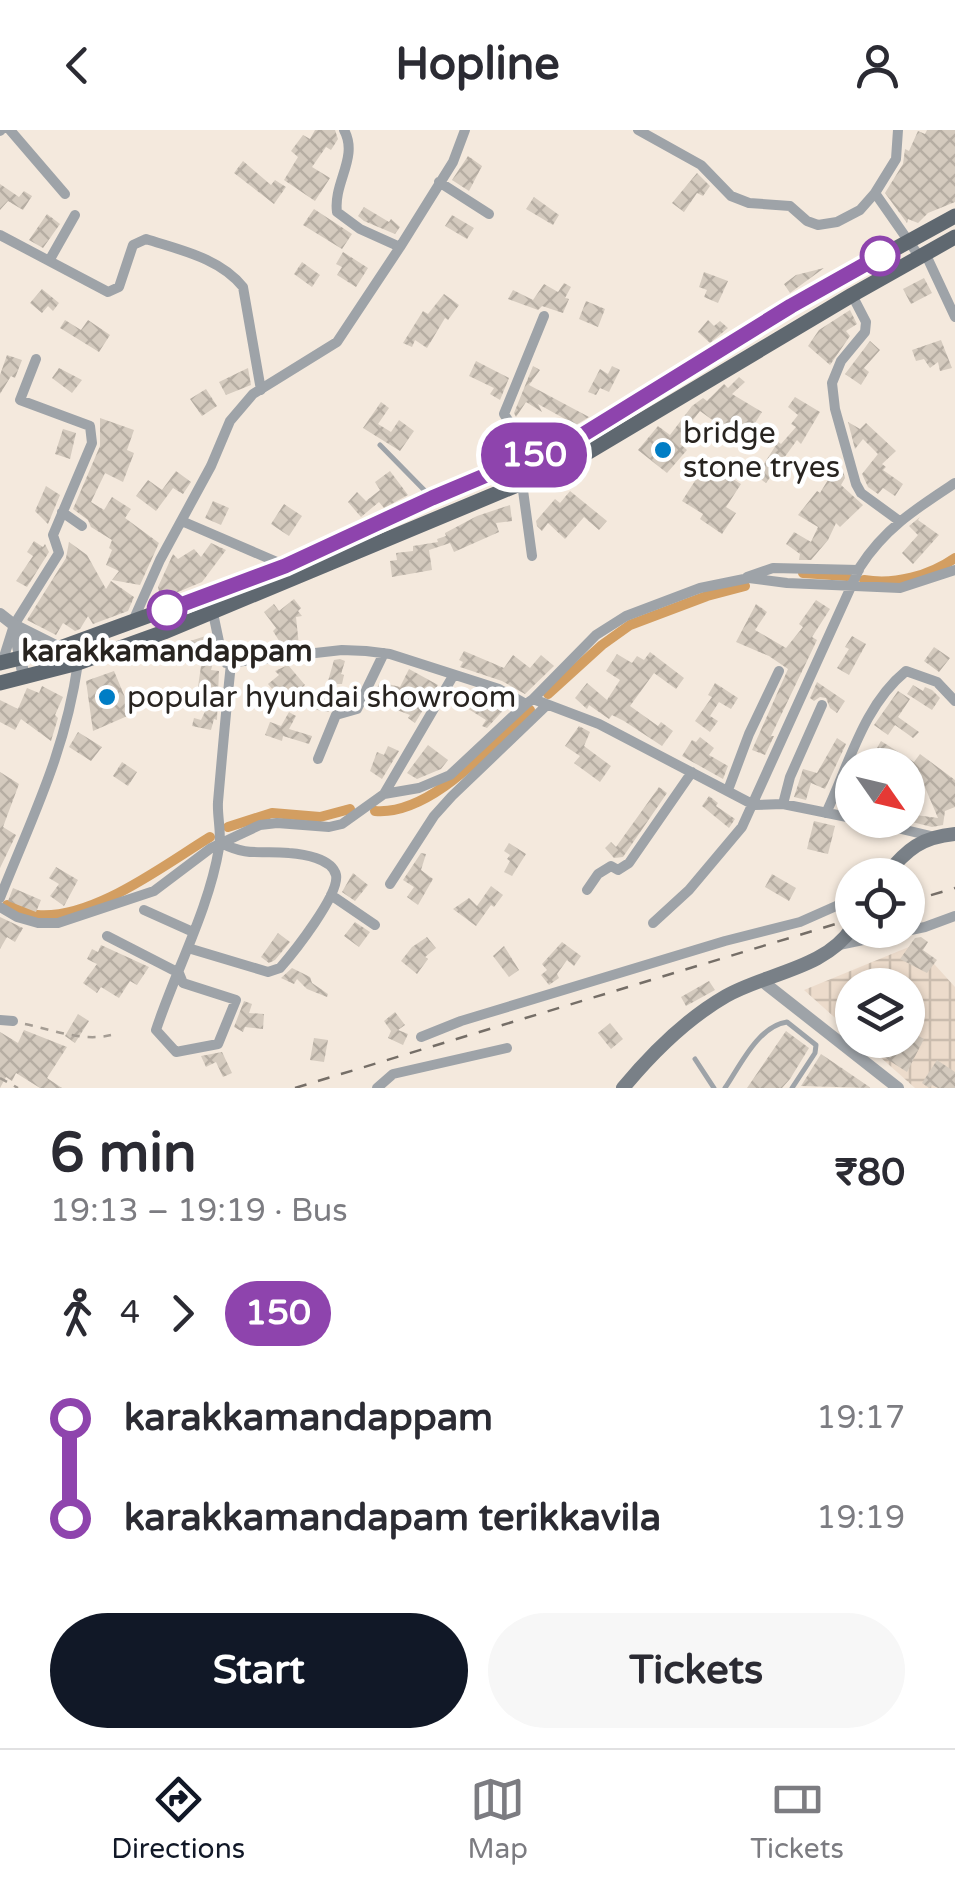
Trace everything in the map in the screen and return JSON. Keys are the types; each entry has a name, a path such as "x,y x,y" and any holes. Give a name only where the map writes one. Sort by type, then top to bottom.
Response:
{"main road":[{"path":"1,663 60,648 285,566 584,434 791,306 955,216"},
{"path":"0,683 78,663 212,614 570,462 955,238"},
{"path":"902,858 931,836 955,834"},
{"path":"623,1088 647,1059 724,997 835,948"}],"street":[{"path":"10,130 65,194"},
{"path":"344,130 351,146 335,200 337,212 360,229 400,247"},
{"path":"132,622 230,421 261,390 337,342 453,162 465,130"},
{"path":"664,144 669,130"},
{"path":"641,131 701,165 731,196 748,203 790,206 807,221 818,224 836,222 860,210 875,193 896,159 898,130"},
{"path":"439,182 489,214"},
{"path":"875,193 922,255 955,317"},
{"path":"49,261 75,215"},
{"path":"0,235 108,292 119,287 133,245 146,239 214,262 243,287 261,390"},
{"path":"852,295 866,322 865,332 834,373 835,409 856,484 898,520"},
{"path":"521,460 513,428 504,414 544,316"},
{"path":"1,663 14,625 60,552 53,535 92,442 90,426 20,400 36,358"},
{"path":"522,483 532,556"},
{"path":"653,923 716,860 754,805 870,550 898,520 955,483"},
{"path":"62,512 82,526"},
{"path":"184,522 285,566"},
{"path":"745,578 758,570 773,568 859,570"},
{"path":"384,794 419,788 450,775 596,635 626,616 700,588 745,578 900,588 955,570"},
{"path":"0,614 60,648 78,663 71,714 61,748 0,898"},
{"path":"212,614 222,656 231,664 342,650 384,653 599,724 754,805 782,804 835,815"},
{"path":"14,625 24,678"},
{"path":"318,759 336,715 357,708 384,653"},
{"path":"107,936 179,972 183,983 236,1000 218,1044 176,1052 156,1030 166,994 179,972 188,948 221,843 218,814 231,664"},
{"path":"728,790 748,734 779,671"},
{"path":"826,813 861,731 895,680 906,671 928,676 955,702"},
{"path":"0,906 17,917 58,923 154,892 221,843 260,825 342,824 384,794 453,676"},
{"path":"390,884 434,816 547,705"},
{"path":"782,804 822,705"},
{"path":"587,890 606,868 618,870 629,862 692,772"},
{"path":"925,835 931,836"},
{"path":"188,948 268,972 280,968 331,895 334,870 318,858 285,852 240,853 221,843"},
{"path":"331,895 374,925"},
{"path":"421,1037 461,1020 800,922 835,907"},
{"path":"144,910 193,932"},
{"path":"925,927 955,916"},
{"path":"762,981 898,1088"},
{"path":"0,1020 14,1021"},
{"path":"377,1088 393,1074 506,1048"}],"lane":[{"path":"380,446 432,498"},
{"path":"725,1088 759,1038 778,1023 787,1022 816,1045 815,1053 792,1088"},
{"path":"695,1059 714,1088"}],"path":[{"path":"14,1021 78,1037 95,1039 111,1034"},
{"path":"0,1078 18,1088"}],"shaded area":[{"path":"906,948 920,948 955,987 955,1088 915,1088 881,1058 925,1058 925,968 858,968"},
{"path":"835,977 835,1018 804,990"}],"building":[{"path":"315,130 335,130 338,139 331,150 326,147 312,167 330,178 315,201 284,180 298,157 291,151 303,135 310,139"},
{"path":"927,130 955,130 955,202 928,213 918,223 908,219 907,223 885,193 903,164 905,149 909,151 918,131 925,134"},
{"path":"468,156 482,166 469,191 452,180"},
{"path":"243,161 271,185 275,180 286,187 274,204 234,173"},
{"path":"697,173 710,186 703,196 697,193 684,212 672,203"},
{"path":"0,184 19,197 24,191 32,196 23,210 8,201 0,210"},
{"path":"534,197 559,215 553,225 526,209"},
{"path":"364,207 400,227 395,234 364,221 358,216"},
{"path":"314,209 352,234 342,249 303,225"},
{"path":"47,214 60,224 43,248 29,240"},
{"path":"452,215 474,228 467,239 445,226"},
{"path":"343,252 368,268 356,287 337,275 342,267 336,264"},
{"path":"302,262 320,275 312,287 294,274"},
{"path":"824,268 790,293 784,284 796,275"},
{"path":"704,272 728,281 718,303 704,297 707,290 699,287"},
{"path":"924,278 932,293 911,304 903,289"},
{"path":"564,283 571,287 563,313 542,306 538,310 508,299 513,290 533,300 544,284 558,292"},
{"path":"42,289 59,303 53,311 48,306 42,313 30,303"},
{"path":"444,294 459,305 448,320 445,318 427,348 415,340 412,347 403,343 423,311 428,314"},
{"path":"586,301 605,309 598,327 579,319"},
{"path":"850,310 857,324 846,331 850,336 830,365 808,346 819,330"},
{"path":"65,320 81,330 88,320 110,335 99,352 60,328"},
{"path":"708,320 714,326 720,321 728,328 710,343 698,332"},
{"path":"941,340 952,368 940,371 938,362 930,368 924,359 916,361 912,350"},
{"path":"870,341 880,350 864,368 869,372 861,385 845,374"},
{"path":"7,355 22,360 15,378 11,376 0,394 0,375"},
{"path":"476,361 509,378 500,400 490,394 494,388 469,376"},
{"path":"533,366 540,370 529,385 589,417 576,425 538,404 542,412 526,402 516,417 514,413"},
{"path":"612,366 620,370 609,392 600,388 596,395 588,392 600,369 608,374"},
{"path":"59,368 82,380 72,393 52,378"},
{"path":"248,368 251,385 226,395 219,382"},
{"path":"739,377 745,382 732,394 762,412 743,442 700,411 689,425 693,429 680,444 687,450 667,473 638,450 658,426 670,435 692,406 703,398 707,401 724,384 728,388"},
{"path":"206,389 217,406 202,416 190,399"},
{"path":"795,397 820,412 801,444 797,440 766,483 756,476 778,442 781,444 796,427 791,424 798,415 788,407"},
{"path":"381,402 389,408 378,424 391,432 399,420 414,431 400,451 363,428"},
{"path":"100,418 134,430 127,450 134,453 123,482 105,473 91,502 104,510 112,497 131,509 125,518 159,543 140,585 112,580 119,571 106,565 112,540 73,509 100,446"},
{"path":"848,422 860,429 866,423 896,451 882,464 886,467 883,470 903,484 895,496 883,488 878,494 868,487 862,474 878,454 863,439 855,449"},
{"path":"63,429 76,433 70,459 55,454"},
{"path":"699,457 741,484 726,507 736,513 722,534 700,519 703,514 682,501 700,473 691,467"},
{"path":"837,465 845,478 841,485 863,505 840,527 836,523 811,560 799,560 800,554 786,544 794,532 811,542 818,527 798,515 817,491 820,493"},
{"path":"176,471 191,482 183,494 173,488 156,511 136,496 148,480 162,490"},
{"path":"390,471 408,495 384,508 379,502 361,517 348,502 357,492 366,501 380,490 375,482"},
{"path":"46,486 60,495 48,524 35,511"},
{"path":"570,491 607,521 599,530 584,517 565,539 548,523 542,531 536,521 555,499 560,503"},
{"path":"213,501 229,508 221,525 205,518"},
{"path":"284,504 302,516 289,536 271,524"},
{"path":"510,505 512,521 496,523 499,532 454,552 450,543 429,550 432,570 392,577 390,561 397,560 396,553 438,542 445,533 477,516"},
{"path":"920,517 918,520 939,535 913,564 902,553 918,535 909,526"},
{"path":"34,541 43,547 45,544 49,552 27,587 16,581 33,556 27,552"},
{"path":"69,542 87,555 106,589 111,581 134,597 128,611 93,624 88,616 75,631 63,623 56,635 27,620 66,558"},
{"path":"211,543 226,550 202,582 161,599 158,587 173,554 178,559 194,549 201,557"},
{"path":"294,599 302,616 296,617 299,646 276,649 275,645 281,644 273,631 276,628 264,612 274,604 279,611"},
{"path":"816,600 830,609 812,637 817,640 765,755 752,750 788,669 736,642 756,604 767,612 755,630 786,648 803,627 799,624"},
{"path":"209,635 214,659 211,670 219,671 217,720 214,719 211,730 192,726 194,718 201,720 209,703 203,701 206,689 198,687 203,652 178,664 171,647"},
{"path":"852,636 866,644 849,675 837,668"},
{"path":"934,647 950,658 939,672 924,661"},
{"path":"464,651 504,668 513,655 530,668 541,655 554,666 525,694 502,681 460,667"},
{"path":"650,652 684,678 676,689 654,673 630,706 658,726 661,722 673,731 662,746 612,715 609,719 589,705 587,709 575,698 587,683 607,700 620,680 606,671 617,654 632,663 637,656 644,660"},
{"path":"334,660 345,661 341,674 344,675 332,701 338,705 328,712 313,709 318,697 323,699"},
{"path":"288,665 305,685 284,703 268,684 279,675 275,671"},
{"path":"409,669 438,685 415,723 408,718 410,715 371,700 380,682 400,687"},
{"name":"popular hyundai showroom","path":"114,671 132,714 93,731 86,681"},
{"path":"817,682 845,701 837,713 826,698 810,698"},
{"path":"715,683 738,698 731,709 719,702 710,716 718,721 710,732 695,721 712,697 708,695"},
{"path":"913,685 923,691 925,687 932,690 940,698 932,710 907,694"},
{"path":"42,686 63,697 51,741 21,719 15,730 0,722 0,700 18,709 27,688 39,693"},
{"path":"471,690 493,703 496,697 509,704 487,728 482,726 486,720 462,705"},
{"path":"898,691 910,699 898,717 919,732 913,738 895,725 888,735 874,725"},
{"path":"289,712 296,716 289,729 312,736 309,744 265,735 270,722 281,726"},
{"path":"579,726 590,732 584,746 611,766 600,782 574,763 580,756 565,746"},
{"path":"78,732 102,747 91,761 69,747"},
{"path":"700,737 714,748 709,755 728,766 723,779 682,756 692,740 696,742"},
{"path":"837,738 846,744 844,748 835,748 835,768 825,789 811,783 806,800 794,797 803,769 817,773"},
{"path":"428,745 448,760 441,769 417,779 407,773"},
{"path":"388,746 399,751 382,779 370,771 377,752 384,755"},
{"path":"925,758 955,780 955,807 945,811 943,825 925,825 925,816 938,818 925,787"},
{"path":"122,762 137,772 128,786 113,776"},
{"path":"0,772 19,784 3,827 16,835 0,868"},
{"path":"659,787 667,793 623,857 614,858 605,848 611,842 616,847"},
{"path":"709,796 735,819 729,828 702,806"},
{"path":"814,821 835,826 828,854 807,849"},
{"path":"509,843 526,854 512,876 504,872 510,861 510,855 504,851"},
{"path":"421,853 426,854 421,870 433,879 418,905 407,897 414,887 403,880"},
{"path":"56,867 78,880 64,906 50,896 59,884 49,878"},
{"path":"353,873 368,885 355,901 342,892"},
{"path":"772,874 796,888 789,901 765,887"},
{"path":"491,886 503,895 476,926 453,909 469,898 477,906"},
{"path":"13,888 41,900 36,912 8,901"},
{"path":"0,917 23,928 15,942 7,937 0,949"},
{"path":"355,922 370,932 359,947 344,936"},
{"path":"278,933 290,942 269,963 261,957"},
{"path":"427,937 436,948 425,957 428,959 417,974 401,961"},
{"path":"562,942 581,956 574,966 567,960 557,974 559,978 549,985 541,975 547,970 542,964"},
{"path":"101,945 149,967 137,985 130,981 119,998 101,987 97,993 83,983 97,964 87,959 92,949 98,952"},
{"path":"504,946 519,970 509,977 493,956"},
{"path":"908,948 924,948 937,960 927,973 925,968 900,959"},
{"path":"292,968 310,977 327,997 307,989 297,979 294,984 281,978"},
{"path":"709,981 715,990 686,1006 681,997"},
{"path":"244,1001 252,1004 249,1013 264,1014 263,1029 245,1027 243,1032 234,1027"},
{"path":"395,1012 405,1025 398,1030 408,1034 403,1045 388,1038 391,1031 384,1021"},
{"path":"78,1014 89,1021 75,1043 65,1036"},
{"path":"610,1023 623,1039 611,1049 598,1033"},
{"path":"24,1030 67,1047 47,1078 62,1088 40,1088 16,1073 12,1081 6,1077 0,1088 0,1032 18,1043"},
{"path":"786,1031 809,1048 790,1079 782,1088 747,1088"},
{"path":"314,1038 328,1040 324,1062 310,1060"},
{"path":"222,1052 232,1073 223,1077 216,1062 206,1067 201,1056"},
{"path":"821,1054 849,1073 871,1088 801,1086"},
{"path":"885,1058 914,1058 907,1072"},
{"path":"937,1060 955,1072 955,1088 929,1088 922,1083"}],"waterway":[{"path":"864,580 911,578 955,558"},
{"path":"803,573 847,576"},
{"path":"548,694 630,625 745,586"},
{"path":"375,811 396,810 438,790 479,759 530,710"},
{"path":"228,827 272,813 320,817 350,809"},
{"path":"7,905 37,915 81,909 127,888 210,837"}],"railway":[{"path":"925,897 955,888"},
{"path":"295,1088 835,924"}],"bus line":[{"name":"150","path":"167,610 285,566 584,434 791,306 880,256"}],"place":[{"name":"bridge stone tryes","path":"663,450"},
{"name":"karakkamandappam","path":"167,610"},
{"name":"popular hyundai showroom","path":"107,697"}]}
